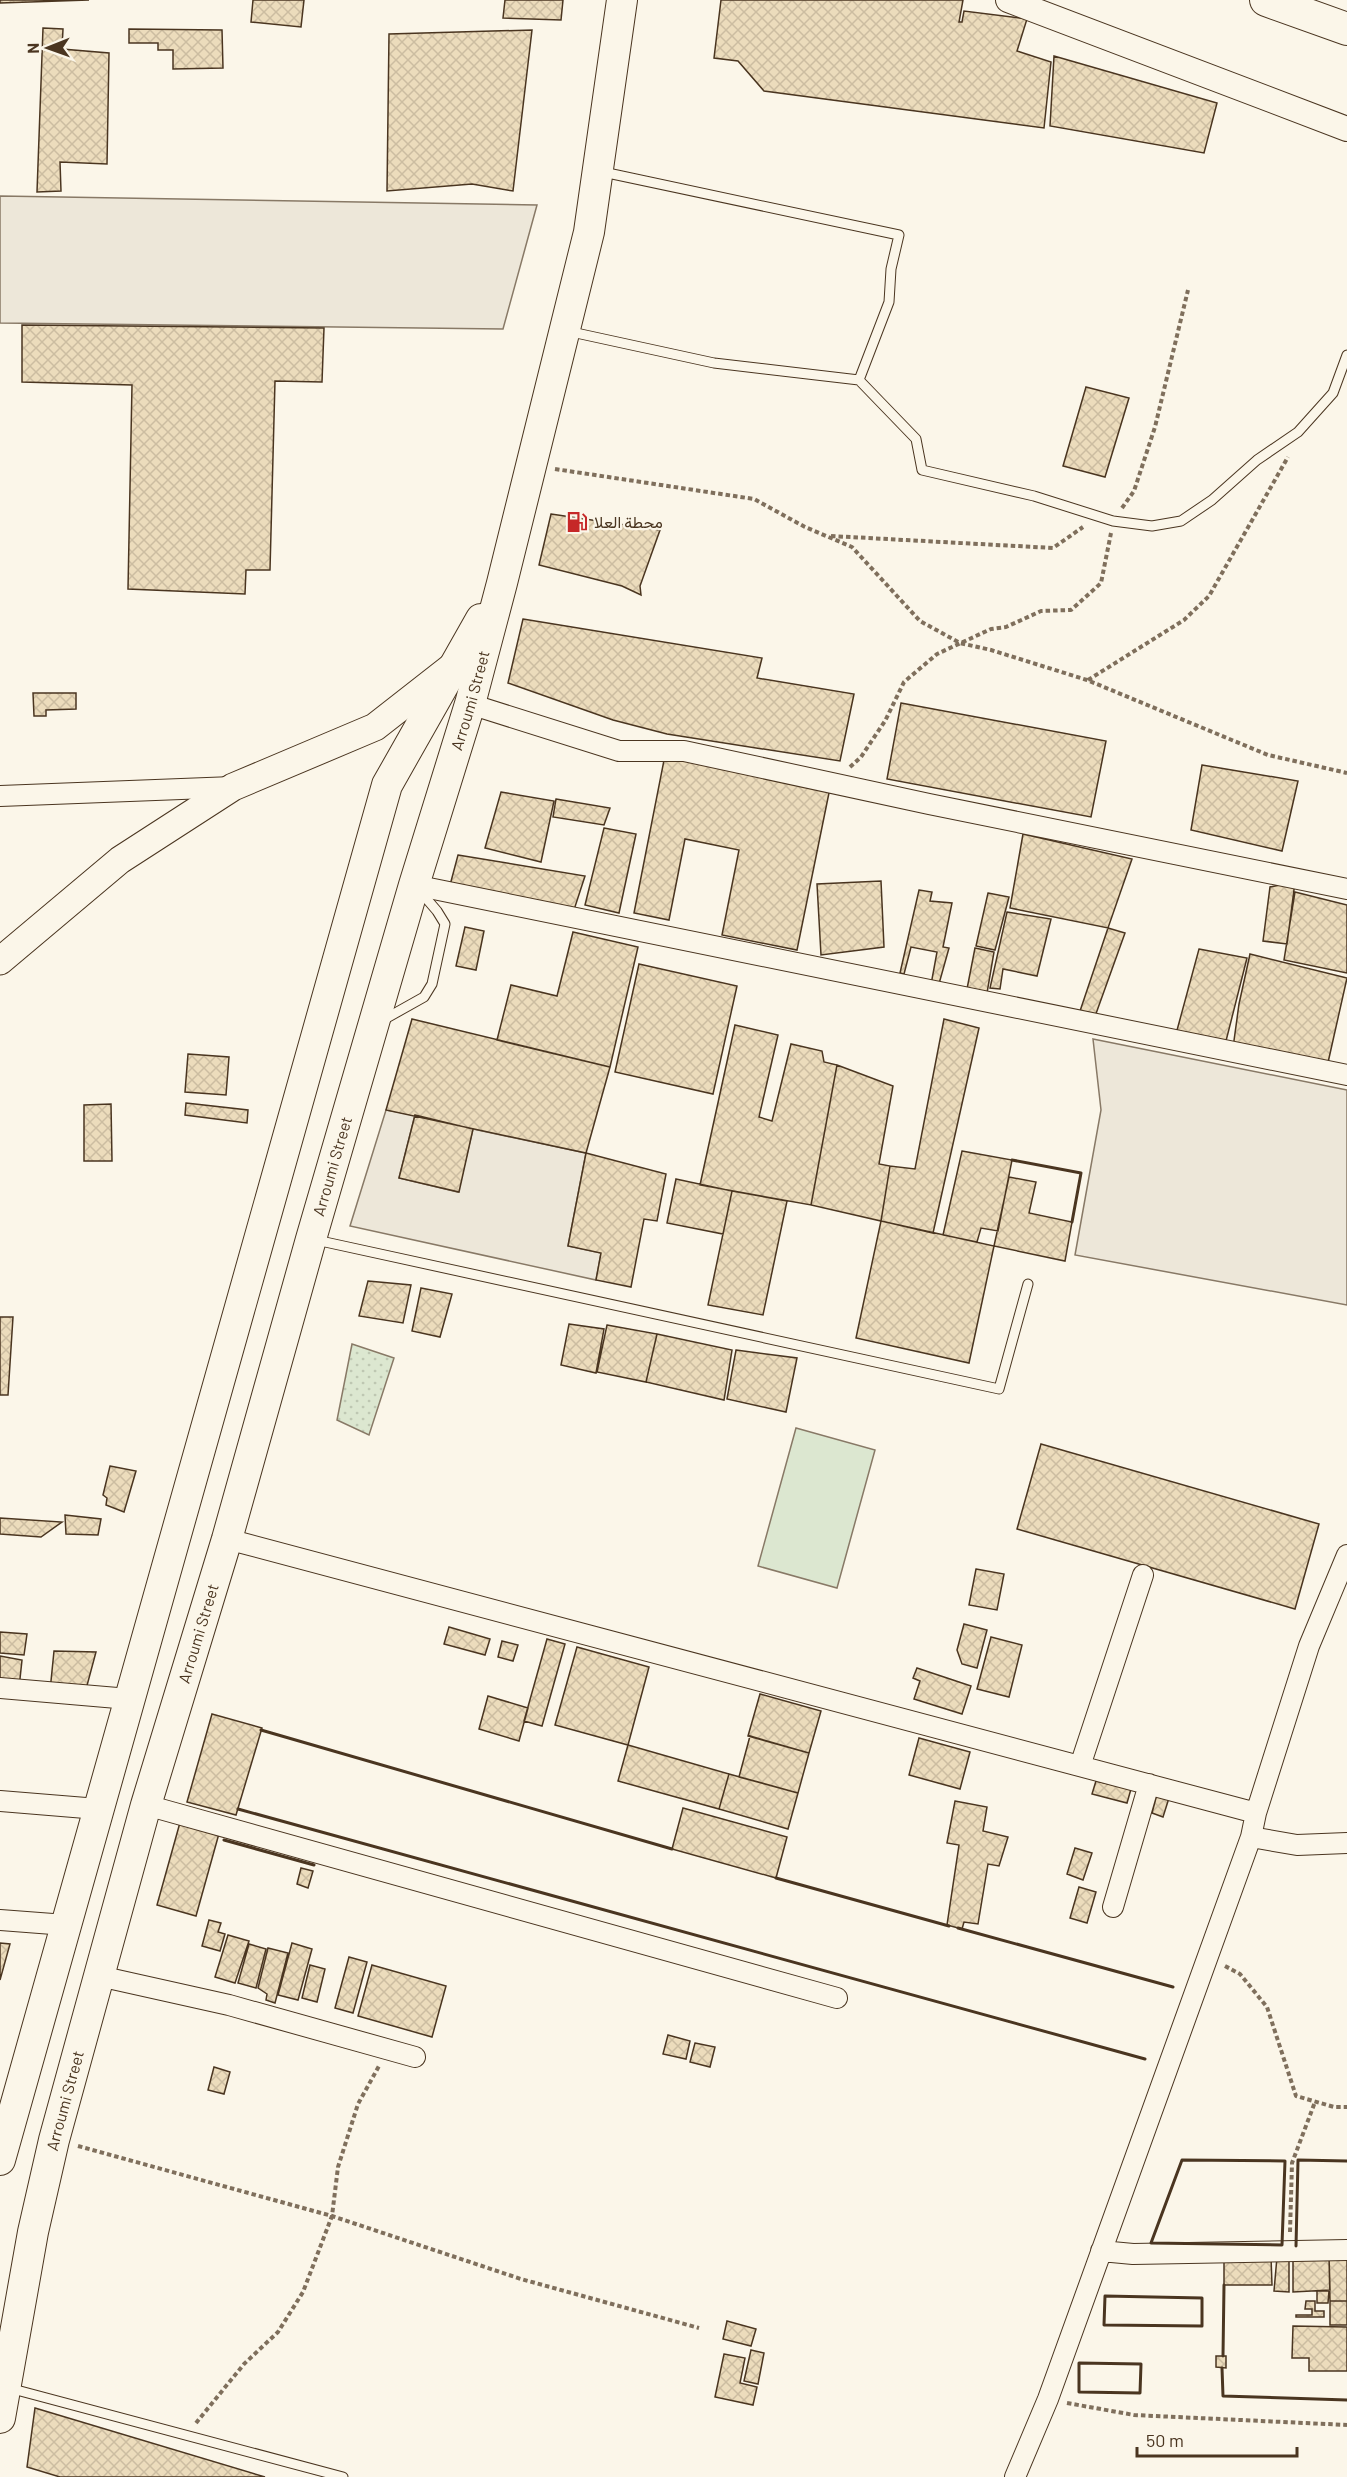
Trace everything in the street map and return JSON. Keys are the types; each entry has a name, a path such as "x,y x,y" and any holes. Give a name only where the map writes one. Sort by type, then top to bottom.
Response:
{"highway":[{"path":"1266,0 1347,30"}],"main road":[{"path":"502,583 590,232 622,0"},
{"name":"Arroumi Street","path":"0,2160 45,1993 387,785 502,583"},
{"name":"Arroumi Street","path":"0,2418 33,2232 54,2140 146,1805 227,1539 414,885 470,704 502,583"},
{"path":"0,961 13,940 120,860 233,787 375,727 456,663"},
{"path":"45,1993 91,2005"}],"street":[{"path":"1008,0 1347,129"},
{"path":"470,704 619,751 684,751 1347,889"},
{"path":"0,796 233,787"},
{"path":"414,885 1347,1075"},
{"path":"227,1539 1256,1813"},
{"path":"1015,2477 1048,2399 1251,1838 1256,1813 1310,1646 1347,1555"},
{"path":"1080,1766 1143,1575"},
{"path":"0,1688 129,1699"},
{"path":"1113,1907 1149,1784"},
{"path":"0,1801 98,1809"},
{"path":"146,1805 837,1998"},
{"path":"1251,1838 1297,1845 1347,1843"},
{"path":"0,1920 66,1925"},
{"path":"99,1976 229,2005 415,2057"},
{"path":"1101,2252 1133,2254 1347,2250"}],"lane":[{"path":"598,171 899,235 891,269 889,302 860,380"},
{"path":"565,330 714,363 860,380 916,439 922,470 1034,496 1113,521 1152,526 1181,521 1212,500 1257,460 1298,432 1333,393 1347,355"},
{"path":"373,1026 424,996 432,984 445,924 437,911 414,885"},
{"path":"311,1239 999,1389 1028,1284"},
{"path":"5,2387 343,2477"}],"path":[{"path":"831,783 861,757 885,721 904,682 937,654 991,629 1006,627 1041,611 1071,610 1101,583 1113,521 1134,490 1155,427 1188,290"},
{"path":"1087,680 1184,620 1209,596 1294,447 1298,432"},
{"path":"531,466 754,499 852,547 920,621 960,643 991,650 1087,680 1268,755 1347,773"},
{"path":"827,536 1053,548 1098,516"},
{"path":"1208,1957 1240,1974 1267,2007 1296,2096 1334,2107 1347,2107"},
{"path":"186,2435 244,2364 278,2332 303,2292 332,2216 338,2167 358,2104 388,2049"},
{"path":"1289,2251 1292,2163 1315,2102"},
{"path":"54,2140 332,2216 521,2279 699,2328"},
{"path":"1048,2399 1134,2415 1347,2425"}],"green space":[{"path":"352,1344 394,1358 369,1435 337,1420"},
{"path":"796,1428 875,1450 837,1588 758,1566"}],"shaded area":[{"path":"0,196 537,205 503,329 0,323"},
{"path":"1093,1039 1347,1090 1347,1305 1075,1255 1101,1110"},
{"path":"386,1110 415,1115 399,1178 458,1192 473,1129 586,1153 568,1246 601,1253 596,1280 350,1226"}],"building":[{"path":"0,0 89,0 0,3"},
{"path":"253,0 304,0 301,27 251,22"},
{"path":"505,0 563,0 561,20 503,18"},
{"path":"721,0 963,0 959,22 962,22 964,11 1027,19 1017,51 1051,62 1044,128 764,91 738,61 714,58"},
{"path":"43,28 63,29 62,49 109,53 107,164 60,162 61,191 37,192"},
{"path":"129,29 222,30 223,68 173,69 173,50 158,50 158,43 129,43"},
{"path":"532,30 513,191 472,184 387,191 389,34"},
{"path":"1054,56 1217,103 1204,153 1050,126"},
{"path":"22,325 324,328 322,382 275,381 270,570 246,570 245,594 128,589 132,385 22,382"},
{"path":"1086,387 1129,398 1105,477 1063,466"},
{"path":"551,514 660,530 640,586 641,595 622,586 539,565"},
{"path":"523,619 762,658 757,678 854,694 840,761 667,734 613,720 508,683"},
{"path":"33,693 76,693 76,709 46,710 46,716 34,716"},
{"path":"901,703 1106,741 1091,817 887,779"},
{"path":"666,750 831,783 797,950 722,935 739,850 685,839 669,920 634,913"},
{"path":"1202,765 1298,781 1282,851 1191,830"},
{"path":"501,792 554,801 541,862 485,848"},
{"path":"556,799 610,808 604,825 553,817"},
{"path":"604,828 636,834 619,913 585,905"},
{"path":"1023,834 1132,859 1108,928 1010,908"},
{"path":"458,855 585,876 573,913 449,889"},
{"path":"881,881 884,947 821,955 817,884"},
{"path":"1295,882 1287,944 1263,941 1270,887"},
{"path":"919,890 932,892 930,901 952,903 943,947 949,948 937,991 930,990 937,952 911,947 904,974 900,973"},
{"path":"1295,892 1347,905 1347,973 1284,960"},
{"path":"988,893 1009,897 995,950 976,946"},
{"path":"1007,912 1051,919 1037,976 1003,969 1000,989 990,988"},
{"path":"465,927 484,931 476,970 456,966"},
{"path":"1108,928 1125,933 1093,1022 1078,1017"},
{"path":"573,932 638,947 610,1067 497,1040 511,985 557,996"},
{"path":"975,948 994,952 987,993 967,989"},
{"path":"1199,949 1247,958 1226,1041 1176,1034"},
{"path":"1250,954 1347,978 1327,1067 1233,1048 1239,1004"},
{"path":"639,964 737,986 713,1094 615,1072"},
{"path":"412,1019 610,1067 586,1153 386,1110"},
{"path":"944,1019 979,1028 933,1233 881,1221 890,1166 915,1169"},
{"path":"735,1025 778,1035 759,1117 772,1121 791,1044 822,1051 824,1062 837,1065 811,1205 700,1185"},
{"path":"188,1054 229,1057 226,1095 185,1092"},
{"path":"837,1065 893,1086 879,1164 890,1166 881,1221 811,1205"},
{"path":"186,1103 248,1110 247,1123 185,1115"},
{"path":"111,1104 112,1161 84,1161 84,1105"},
{"path":"415,1115 473,1129 459,1192 399,1178"},
{"path":"962,1151 1012,1160 998,1231 981,1228 977,1242 943,1235"},
{"path":"586,1153 666,1174 657,1221 644,1219 631,1287 596,1280 601,1253 568,1246"},
{"path":"1009,1177 1036,1182 1029,1213 1072,1222 1065,1261 994,1246"},
{"path":"676,1179 732,1191 723,1234 667,1223"},
{"path":"732,1191 787,1201 763,1315 708,1305"},
{"path":"881,1221 994,1246 969,1363 856,1338"},
{"path":"368,1281 411,1285 403,1323 359,1316"},
{"path":"421,1288 452,1294 440,1337 412,1331"},
{"path":"0,1317 13,1317 8,1395 0,1395"},
{"path":"569,1324 604,1329 596,1373 561,1365"},
{"path":"607,1325 657,1334 646,1382 597,1372"},
{"path":"657,1334 732,1350 724,1400 646,1382"},
{"path":"736,1350 797,1358 786,1412 727,1399"},
{"path":"1041,1444 1319,1524 1295,1609 1017,1529"},
{"path":"110,1466 136,1471 124,1512 106,1505 107,1498 103,1495"},
{"path":"65,1515 101,1519 98,1535 66,1534"},
{"path":"0,1518 62,1522 41,1537 0,1534"},
{"path":"976,1569 1004,1574 997,1610 969,1605"},
{"path":"964,1624 987,1630 977,1668 962,1664 957,1650"},
{"path":"449,1627 490,1639 485,1655 444,1644"},
{"path":"0,1632 27,1634 24,1655 0,1653"},
{"path":"991,1637 1022,1645 1009,1697 977,1689"},
{"path":"547,1639 565,1644 542,1726 524,1721"},
{"path":"502,1641 518,1645 513,1661 498,1657"},
{"path":"577,1647 649,1667 628,1745 555,1725"},
{"path":"54,1651 96,1652 85,1693 50,1691"},
{"path":"0,1656 22,1660 19,1688 0,1687"},
{"path":"917,1668 971,1686 962,1714 914,1699 920,1681 913,1678"},
{"path":"760,1694 821,1711 809,1753 748,1736"},
{"path":"488,1696 528,1708 519,1741 479,1729"},
{"path":"212,1714 262,1728 236,1815 187,1802"},
{"path":"750,1736 809,1753 798,1793 739,1777"},
{"path":"919,1738 970,1752 960,1789 909,1775"},
{"path":"628,1745 729,1774 719,1809 618,1781"},
{"path":"729,1774 798,1793 788,1829 719,1809"},
{"path":"1096,1781 1131,1789 1127,1803 1092,1794"},
{"path":"1157,1794 1169,1798 1163,1817 1152,1813"},
{"path":"955,1801 987,1807 983,1831 1008,1837 999,1866 988,1864 978,1924 964,1922 962,1929 947,1925 959,1845 947,1843"},
{"path":"683,1808 787,1837 776,1878 672,1849"},
{"path":"181,1819 220,1830 196,1916 157,1905"},
{"path":"1075,1848 1092,1853 1083,1880 1067,1874"},
{"path":"301,1868 313,1871 308,1888 297,1884"},
{"path":"1079,1887 1096,1892 1087,1923 1070,1918"},
{"path":"209,1920 221,1923 218,1932 225,1934 220,1951 202,1946"},
{"path":"228,1935 249,1941 235,1983 215,1977"},
{"path":"0,1943 10,1944 0,1980"},
{"path":"292,1943 312,1949 298,2000 278,1995"},
{"path":"249,1944 266,1949 256,1988 238,1983"},
{"path":"268,1948 288,1953 275,2003 266,2000 267,1994 258,1988"},
{"path":"349,1957 367,1962 353,2013 335,2008"},
{"path":"310,1965 325,1969 317,2002 302,1998"},
{"path":"372,1965 446,1986 432,2037 358,2016"},
{"path":"668,2035 690,2041 686,2059 663,2054"},
{"path":"695,2043 715,2047 710,2067 690,2062"},
{"path":"214,2067 230,2072 224,2094 208,2090"},
{"path":"1329,2256 1347,2256 1347,2301 1330,2301"},
{"path":"1329,2256 1330,2290 1293,2292 1293,2257"},
{"path":"1224,2257 1271,2257 1272,2285 1224,2285"},
{"path":"1277,2257 1289,2257 1289,2292 1274,2291"},
{"path":"1317,2291 1329,2291 1328,2303 1317,2303"},
{"path":"1306,2301 1315,2301 1315,2311 1324,2311 1324,2317 1296,2317 1296,2315 1312,2315 1312,2309 1305,2309"},
{"path":"1330,2301 1347,2301 1347,2325 1330,2325"},
{"path":"727,2321 756,2329 751,2346 723,2339"},
{"path":"1293,2326 1347,2327 1347,2371 1309,2371 1309,2358 1292,2358"},
{"path":"751,2350 764,2353 758,2384 744,2381"},
{"path":"724,2354 745,2358 740,2383 757,2387 753,2405 715,2397"},
{"path":"1216,2356 1226,2356 1226,2368 1216,2367"},
{"path":"35,2408 265,2477 60,2477 27,2467"}],"wall":[{"path":"1012,1160 1081,1173 1072,1222"},
{"path":"261,1730 672,1849"},
{"path":"238,1809 1145,2059"},
{"path":"224,1840 314,1865"},
{"path":"776,1878 949,1926"},
{"path":"958,1928 1173,1987"},
{"path":"1182,2160 1285,2161 1282,2245 1151,2243 1182,2160"},
{"path":"1296,2246 1298,2160 1347,2161"},
{"path":"1223,2356 1224,2285"},
{"path":"1105,2296 1202,2298 1202,2326 1104,2325 1105,2296"},
{"path":"1079,2363 1141,2364 1140,2393 1079,2392 1079,2363"},
{"path":"1222,2368 1223,2396 1347,2400"}],"place":[{"name":"محطة العلا","path":"577,522"}]}
